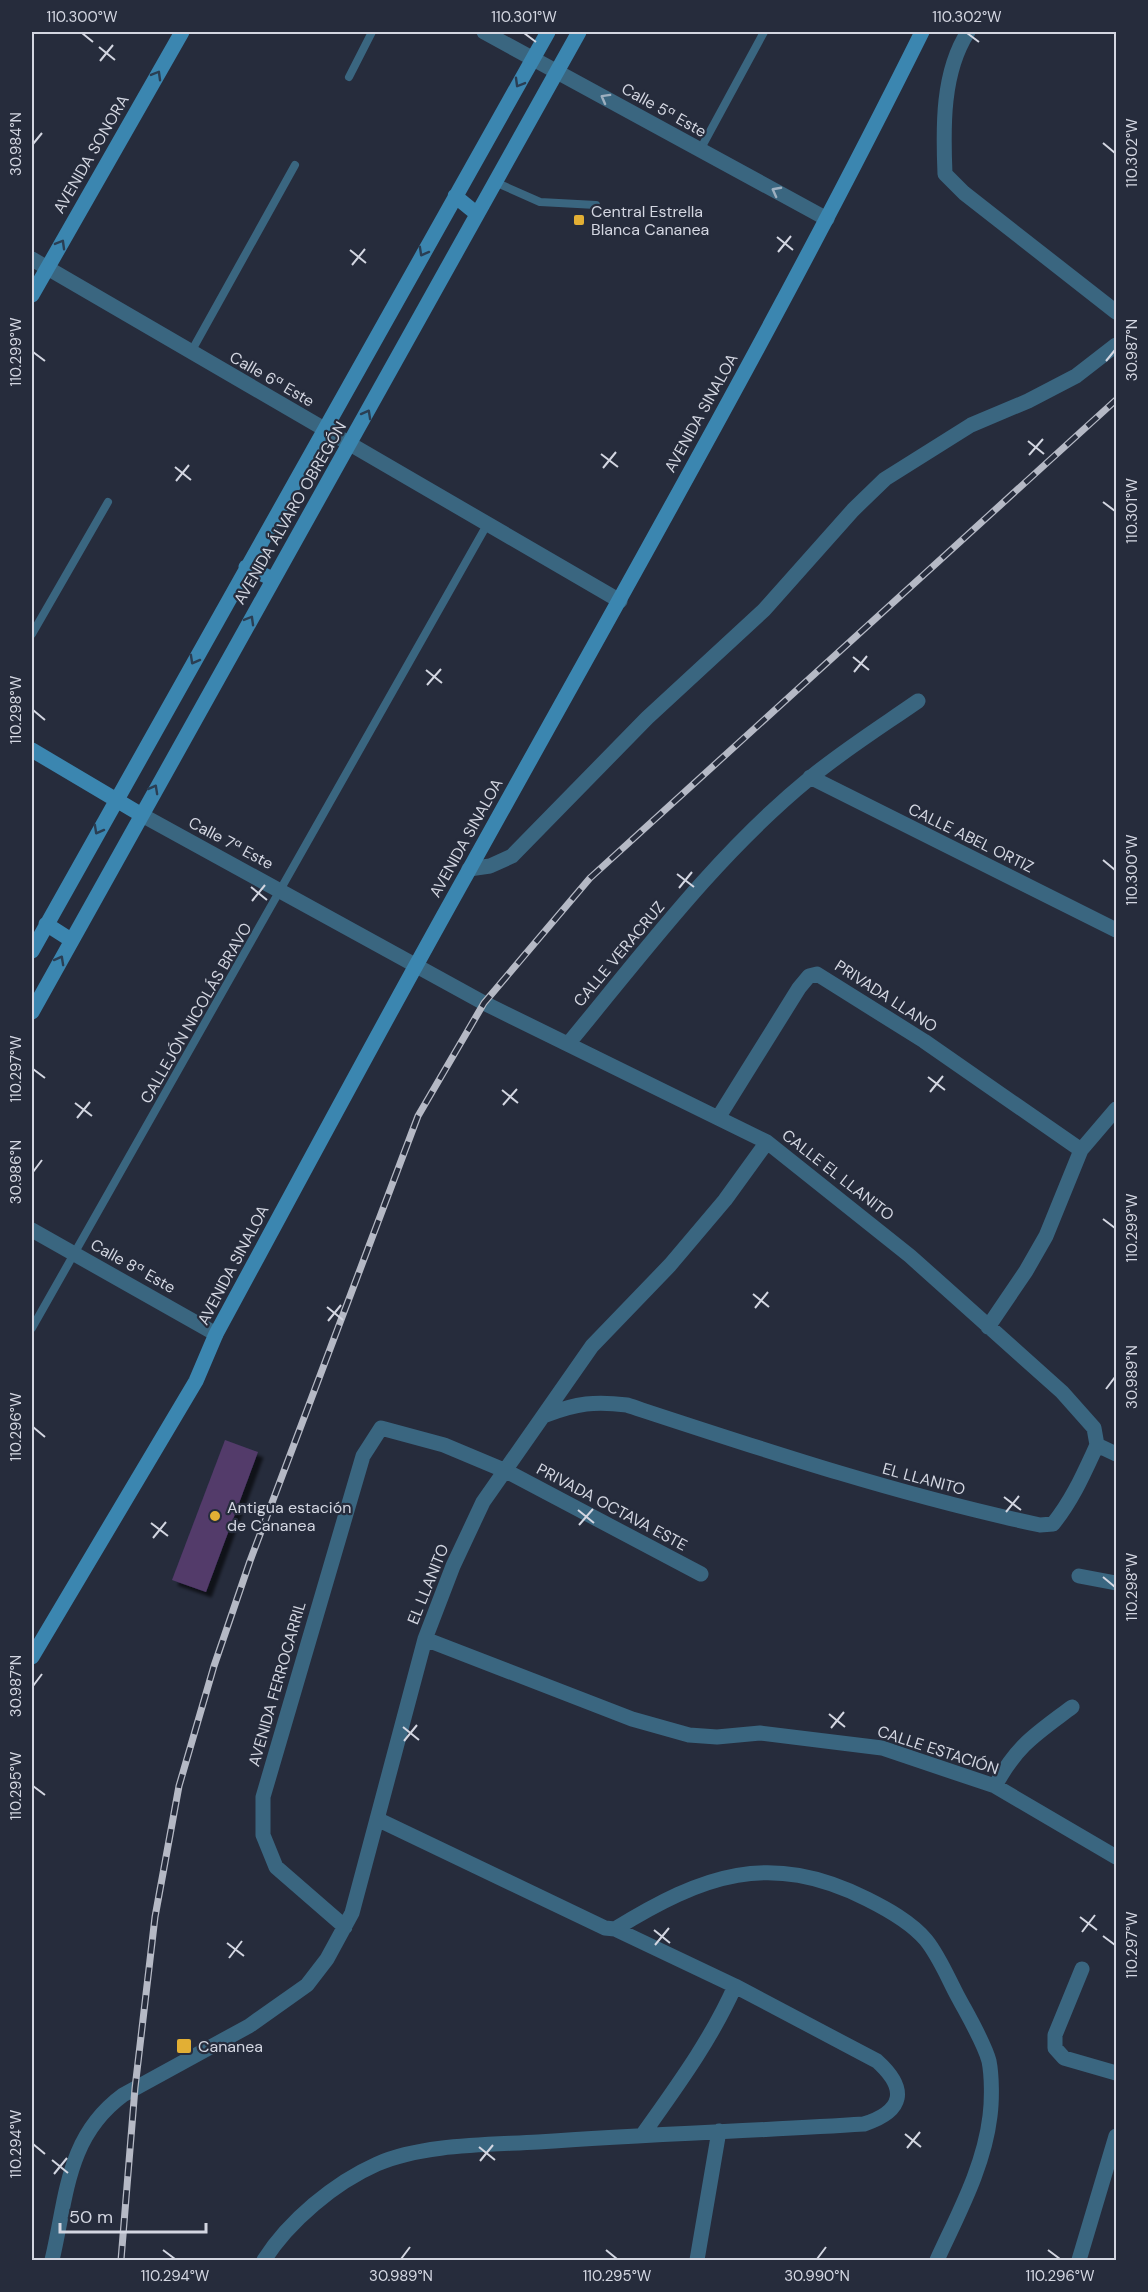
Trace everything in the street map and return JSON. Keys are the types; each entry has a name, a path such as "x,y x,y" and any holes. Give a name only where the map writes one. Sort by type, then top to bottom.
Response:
{"street":[{"name":"AVENIDA SONORA","path":"32,295 182,32"},
{"name":"Calle 5ª Este","path":"484,32 827,219"},
{"name":"AVENIDA ÁLVARO OBREGÓN","path":"32,951 548,32"},
{"name":"AVENIDA ÁLVARO OBREGÓN","path":"32,1012 140,814 350,444 579,32"},
{"name":"AVENIDA SINALOA","path":"32,1657 196,1381 216,1334 415,966 620,601 827,219 922,32"},
{"path":"968,32 960,44 945,101 945,174 964,193 1116,312"},
{"path":"455,196 477,214"},
{"name":"Calle 6ª Este","path":"32,259 488,522 620,601"},
{"path":"469,869 490,866 512,856 647,718 764,610 853,510 885,479 971,425 1028,401 1076,376 1116,345"},
{"path":"246,567 273,579"},
{"name":"CALLE VERACRUZ","path":"568,1044 669,920 747,835 810,777 918,701"},
{"name":"Calle 7ª Este","path":"32,750 115,800 282,890 415,966"},
{"name":"CALLE ABEL ORTIZ","path":"810,777 1116,930"},
{"path":"46,924 71,940"},
{"name":"CALLE EL LLANITO","path":"415,966 767,1142 861,1215 1083,1413 1094,1428 1096,1445"},
{"name":"PRIVADA LLANO","path":"718,1118 800,988 809,976 817,974 924,1041 1081,1150"},
{"path":"988,1327 1026,1271 1046,1236 1081,1150 1116,1109"},
{"path":"546,1416 562,1387 592,1346 670,1264 725,1200 767,1142"},
{"name":"Calle 8ª Este","path":"32,1230 216,1334"},
{"name":"EL LLANITO","path":"52,2260 74,2157 88,2129 105,2108 123,2095 249,2026 307,1985 327,1959 352,1912 379,1820 425,1639 458,1556 483,1502 546,1416 569,1406 597,1401 627,1405 870,1483 930,1500 1040,1525 1053,1524 1062,1512 1078,1489 1096,1445"},
{"name":"PRIVADA OCTAVA ESTE","path":"381,1428 444,1445 506,1471 701,1574"},
{"name":"AVENIDA FERROCARRIL","path":"345,1927 276,1867 263,1835 263,1797 363,1456 381,1428"},
{"path":"1096,1445 1116,1454"},
{"path":"1079,1576 1116,1582"},
{"name":"CALLE ESTACIÓN","path":"425,1639 632,1719 689,1735 717,1737 760,1733 882,1748 995,1786 1116,1857"},
{"path":"995,1786 1009,1760 1026,1741 1072,1707"},
{"path":"264,2260 299,2219 332,2191 377,2164 436,2148 643,2134 864,2124 885,2117 895,2104 898,2090 892,2074 877,2061 735,1986 615,1929 592,1923 379,1820"},
{"path":"615,1929 679,1892 720,1878 761,1871 813,1877 844,1888 888,1910 928,1941 989,2061 991,2115 978,2170 937,2260"},
{"path":"1082,1969 1055,2035 1055,2048 1064,2058 1116,2073"},
{"path":"643,2134 719,2023 735,1986"},
{"path":"697,2260 719,2131"},
{"path":"1079,2260 1116,2136"}],"lane":[{"path":"349,77 372,32"},
{"path":"700,150 764,32"},
{"path":"190,352 295,165"},
{"path":"495,182 540,202 596,205"},
{"path":"32,634 108,502"},
{"name":"CALLEJÓN NICOLÁS BRAVO","path":"32,1328 282,890 488,522"}],"building":[{"name":"Antigua estación de Cananea","path":"225,1440 258,1452 206,1592 172,1580"}],"railway":[{"path":"121,2260 135,2088 155,1917 179,1786 214,1666 250,1561 418,1116 484,1003 590,878 1116,400"}],"place":[{"name":"Central Estrella Blanca Cananea","path":"579,220"},
{"name":"Antigua estación de Cananea","path":"215,1516"},
{"name":"Cananea","path":"184,2046"}]}
